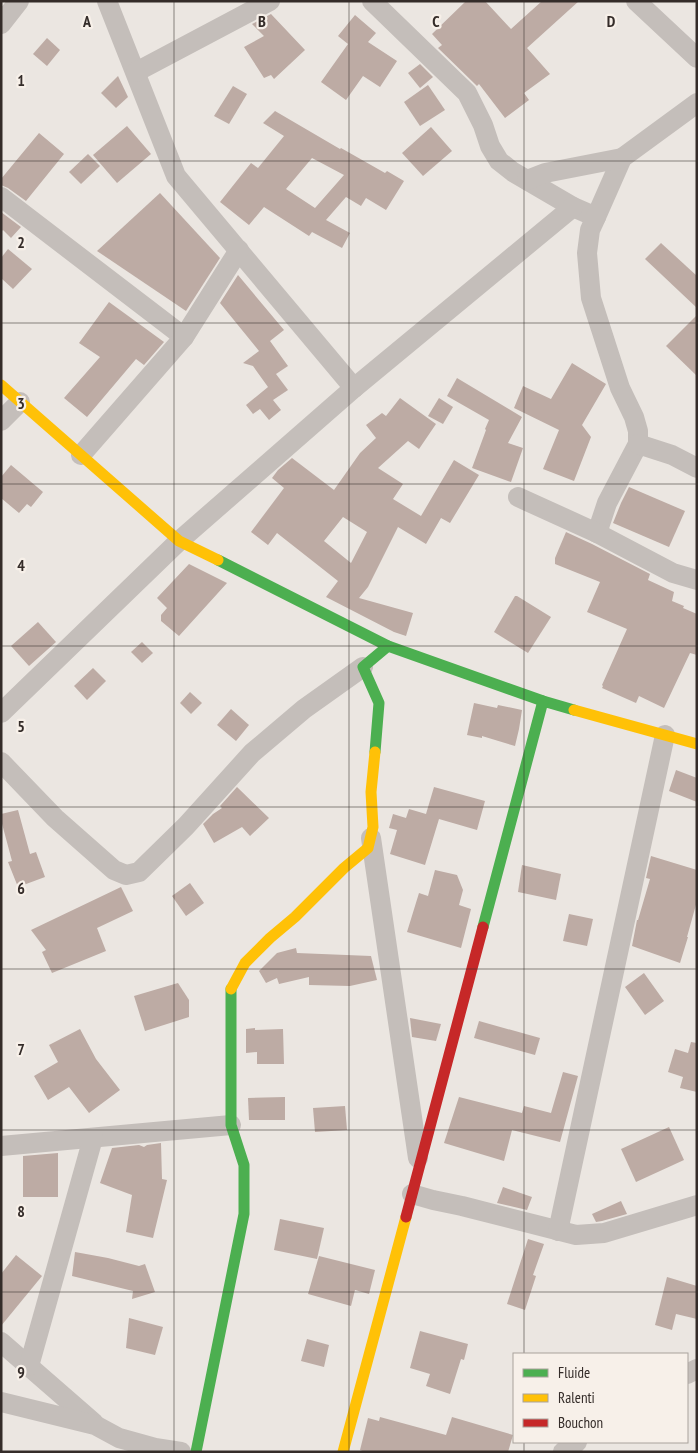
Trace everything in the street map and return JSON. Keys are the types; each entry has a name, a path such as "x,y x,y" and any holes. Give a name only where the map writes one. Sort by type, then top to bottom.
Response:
{"street":[{"path":"1,24 19,1"},
{"path":"107,1 176,176 354,388"},
{"path":"136,72 270,1"},
{"path":"372,1 468,93 483,125 490,146 499,161 513,172 573,207 596,217"},
{"path":"636,1 697,58"},
{"path":"527,180 545,173 622,158 697,103"},
{"path":"597,534 607,503 638,444 638,431 634,417 620,388 590,298 587,254 590,230 622,158"},
{"path":"1,198 184,337"},
{"path":"1,713 179,541 354,388 573,207"},
{"path":"81,455 184,337 238,250"},
{"path":"1,385 179,541 388,646 543,701 697,744"},
{"path":"1,421 20,402"},
{"path":"638,444 672,455 697,468"},
{"path":"518,497 673,572 697,580"},
{"path":"1,762 55,818 114,870 126,875 140,872 186,826 252,753 304,709 388,646"},
{"path":"196,1452 244,1214 244,1165 231,1125 230,990 245,962 295,917 344,868 368,848 373,827 371,792 379,703 362,667"},
{"path":"342,1452 543,701"},
{"path":"558,1231 666,734"},
{"path":"371,838 419,1165"},
{"path":"1,1146 231,1125"},
{"path":"29,1366 93,1138"},
{"path":"412,1194 576,1235 604,1233 697,1205"},
{"path":"1,1342 95,1425 119,1438 155,1450 181,1452"},
{"path":"1,1402 95,1425"},
{"path":"563,1452 576,1443"}],"building":[{"path":"466,1 485,1 511,29 542,1 579,1 527,48 550,74 524,93 529,100 505,118 479,84 477,86 438,48 442,45 432,34"},
{"path":"271,14 305,50 274,79 271,75 264,78 244,47 264,36 252,24"},
{"path":"355,15 376,33 368,42 397,61 380,87 363,76 346,100 321,82 348,44 338,36"},
{"path":"47,38 60,50 47,66 33,54"},
{"path":"420,64 433,77 420,88 408,73"},
{"path":"118,76 128,97 116,108 101,93"},
{"path":"428,85 445,110 420,126 404,102"},
{"path":"233,86 247,94 229,124 214,116"},
{"path":"275,111 340,149 404,181 386,210 366,198 361,206 346,197 326,220 350,233 342,248 312,232 309,236 264,207 249,225 220,202 251,163 258,168 284,136 263,123","holes":["312,158 344,175 315,208 286,189"]},
{"path":"127,126 151,154 117,183 93,155"},
{"path":"431,127 452,151 423,176 402,153"},
{"path":"39,133 64,154 26,201 1,185 1,179"},
{"path":"88,154 100,166 81,184 69,172"},
{"path":"160,193 220,258 186,311 97,251"},
{"path":"1,212 21,227 11,238 3,230 1,232"},
{"path":"661,243 697,276 697,308 645,259"},
{"path":"8,249 32,269 13,289 1,278 1,258"},
{"path":"238,275 284,330 270,341 288,366 276,374 288,390 273,400 281,410 269,420 260,409 253,414 246,405 268,387 253,366 243,363 259,351 220,303"},
{"path":"109,302 164,342 144,365 136,359 87,417 64,398 100,357 79,343"},
{"path":"697,315 697,376 666,346"},
{"path":"572,363 606,384 582,425 591,437 574,481 543,469 559,430 514,408 523,386 551,399"},
{"path":"457,378 522,417 508,443 523,448 511,482 472,468 489,420 447,396"},
{"path":"400,398 436,424 419,449 408,441 378,468 403,484 393,499 421,516 454,460 479,475 450,523 441,518 426,544 398,527 368,587 359,598 413,613 406,636 394,632 326,597 338,581 277,533 268,545 251,532 284,488 272,478 278,470 292,458 334,490 360,453 376,438 366,425 382,413 386,416","holes":["343,517 367,532 351,563 324,541"]},
{"path":"439,398 453,407 443,424 428,416"},
{"path":"11,465 43,492 31,507 27,504 19,513 1,498 1,477"},
{"path":"629,487 685,511 669,547 613,523"},
{"path":"566,532 650,574 648,580 674,592 672,601 697,614 697,655 690,653 664,708 639,696 636,703 602,688 627,629 587,612 600,582 555,564 555,558"},
{"path":"189,564 227,583 179,636 161,621 161,615 167,608 157,598"},
{"path":"515,596 551,617 528,653 494,632"},
{"path":"38,622 56,642 29,666 11,646"},
{"path":"142,642 153,653 142,663 131,652"},
{"path":"93,668 106,681 87,700 74,686"},
{"path":"190,692 202,703 191,714 180,703"},
{"path":"474,703 497,708 498,705 522,710 515,746 482,736 482,738 467,735"},
{"path":"231,709 249,725 236,741 217,725"},
{"path":"676,770 697,778 697,802 669,791"},
{"path":"237,787 269,818 250,836 242,827 214,843 203,824 222,808 220,806"},
{"path":"434,787 485,801 477,830 439,819 425,865 390,854 397,830 389,828 393,814 406,818 409,809 426,814"},
{"path":"18,810 30,854 36,852 45,877 18,887 8,862 12,861 1,814"},
{"path":"651,856 697,870 697,901 680,963 632,946 637,920 650,879 646,878"},
{"path":"522,865 561,874 556,900 518,892"},
{"path":"435,870 457,875 463,890 459,905 471,909 461,948 407,932 419,893 428,896"},
{"path":"190,883 204,903 186,916 172,896"},
{"path":"121,887 133,911 97,928 106,951 52,973 42,952 46,950 31,930"},
{"path":"569,914 593,919 587,946 563,941"},
{"path":"296,948 297,953 371,956 377,980 350,986 309,985 309,977 279,984 277,978 266,983 259,971 277,953"},
{"path":"644,973 664,1001 645,1015 625,987"},
{"path":"178,983 189,1000 189,1017 145,1031 134,996"},
{"path":"410,1018 441,1024 436,1041 412,1037"},
{"path":"479,1021 540,1038 535,1055 474,1038"},
{"path":"255,1028 255,1030 283,1029 284,1064 257,1064 257,1052 246,1053 246,1029"},
{"path":"80,1029 96,1059 120,1090 89,1113 69,1087 48,1100 34,1076 58,1062 49,1045"},
{"path":"691,1042 697,1043 697,1092 680,1088 683,1077 668,1072 675,1049 688,1053"},
{"path":"563,1072 578,1076 560,1142 512,1130 504,1161 444,1143 459,1097 522,1113 524,1106 551,1113"},
{"path":"285,1097 285,1120 249,1120 248,1098"},
{"path":"345,1106 347,1130 315,1132 313,1108"},
{"path":"669,1127 684,1160 636,1182 621,1149"},
{"path":"161,1143 162,1179 167,1180 153,1238 126,1232 132,1195 100,1183 112,1148 139,1145 144,1147"},
{"path":"58,1153 58,1197 23,1197 23,1156"},
{"path":"503,1187 532,1197 527,1210 497,1203"},
{"path":"621,1201 627,1214 596,1222 592,1214"},
{"path":"280,1219 324,1228 317,1259 274,1250"},
{"path":"528,1239 544,1244 533,1275 536,1276 525,1310 507,1304"},
{"path":"75,1252 139,1266 145,1264 155,1292 132,1299 133,1291 72,1276"},
{"path":"16,1255 42,1276 1,1326 1,1274"},
{"path":"319,1256 375,1270 369,1294 355,1290 351,1306 308,1294"},
{"path":"667,1277 697,1286 697,1319 676,1314 672,1330 655,1325"},
{"path":"129,1318 163,1327 155,1355 126,1348"},
{"path":"420,1331 468,1344 464,1360 461,1359 450,1394 426,1386 430,1374 410,1368"},
{"path":"307,1339 329,1345 324,1367 301,1361"},
{"path":"380,1417 446,1435 452,1417 513,1435 508,1452 365,1452 360,1450 368,1418 379,1421"}],"traffic: fast":[{"path":"218,560 388,646 543,701 574,710"},
{"path":"375,752 379,703 363,667 388,646"},
{"path":"483,927 543,701"},
{"path":"196,1452 244,1214 244,1165 231,1125 231,989"}],"traffic: slow":[{"path":"1,385 179,541 218,560"},
{"path":"574,710 697,744"},
{"path":"231,989 245,963 344,868 368,848 373,827 371,792 375,752"},
{"path":"343,1452 406,1217"}],"traffic: jam":[{"path":"406,1217 483,927"}]}
